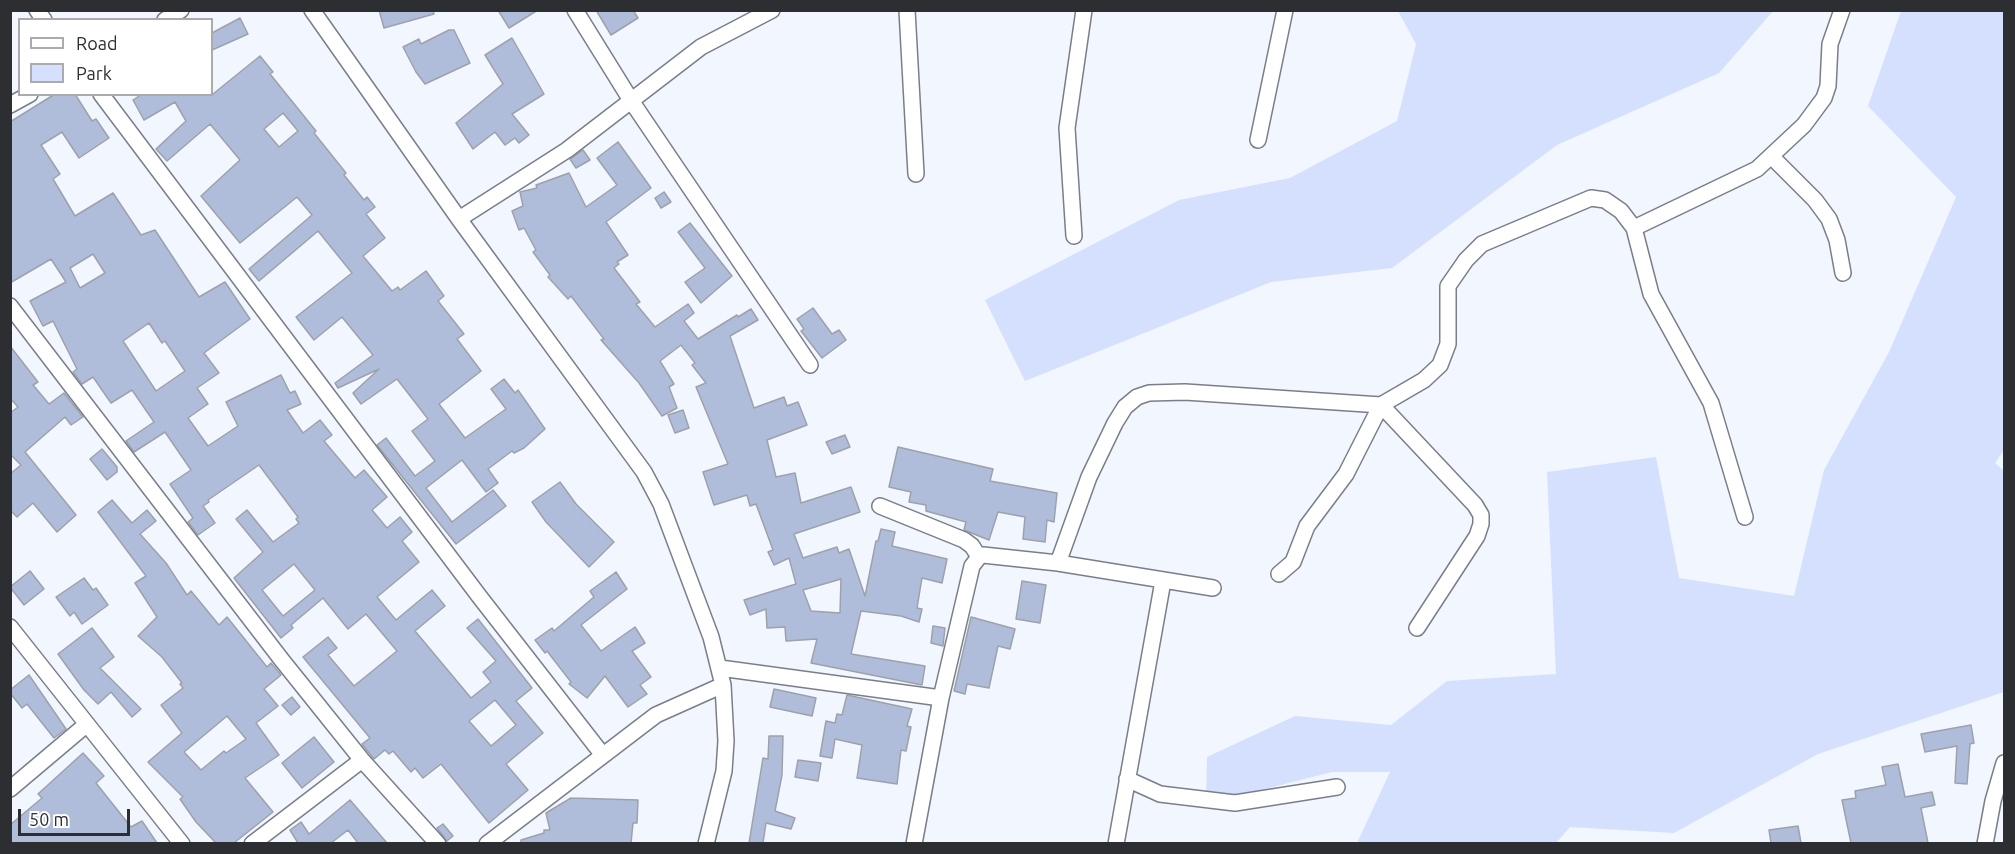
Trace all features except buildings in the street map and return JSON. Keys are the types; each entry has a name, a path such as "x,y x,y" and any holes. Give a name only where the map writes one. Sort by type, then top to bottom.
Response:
{"street":[{"path":"168,18 181,10"},
{"path":"312,10 459,219 644,472 672,530 720,669 723,685 726,741 724,771 706,843"},
{"path":"575,10 632,102 810,365"},
{"path":"459,219 567,150 632,102 656,79 701,47 772,10"},
{"path":"907,10 916,174"},
{"path":"1074,236 1067,128 1084,10"},
{"path":"1258,140 1284,10"},
{"path":"1634,228 1757,169 1804,125 1824,98 1828,86 1830,44 1842,10"},
{"path":"10,105 26,96"},
{"path":"103,96 471,586 602,754"},
{"path":"1770,156 1815,200 1829,219 1837,240 1843,273"},
{"path":"1279,574 1293,562 1307,526 1346,474 1381,405 1424,380 1440,364 1448,344 1448,286 1466,260 1482,244 1591,198 1605,200 1621,211 1634,228 1651,294 1711,403 1745,517"},
{"path":"10,306 362,760 438,843"},
{"path":"1058,563 1089,477 1115,423 1125,407 1137,398 1149,393 1185,392 1381,405 1475,505 1480,515 1481,524 1477,536 1418,628"},
{"path":"880,506 964,540 972,546 979,557"},
{"path":"914,843 941,699 972,566 979,557 983,555 1058,563 1213,588"},
{"path":"1116,843 1163,581"},
{"path":"10,627 182,843"},
{"path":"720,669 941,699"},
{"path":"487,843 656,715 723,685"},
{"path":"10,789 87,724"},
{"path":"252,843 362,760"},
{"path":"1984,843 1992,801 2004,763"},
{"path":"1127,779 1160,794 1235,803 1337,786"}],"green space":[{"path":"1398,11 1773,11 1719,73 1557,145 1392,268 1271,282 1025,381 985,300 1179,200 1290,178 1397,121 1416,44"},
{"path":"1901,11 2004,11 2004,450 1995,463 2004,471 2004,692 1818,754 1674,833 1570,827 1556,843 1357,843 1390,772 1332,772 1206,804 1207,757 1295,716 1391,725 1447,681 1556,674 1547,472 1656,457 1679,578 1794,596 1824,470 1889,352 1956,197 1868,106"}]}
